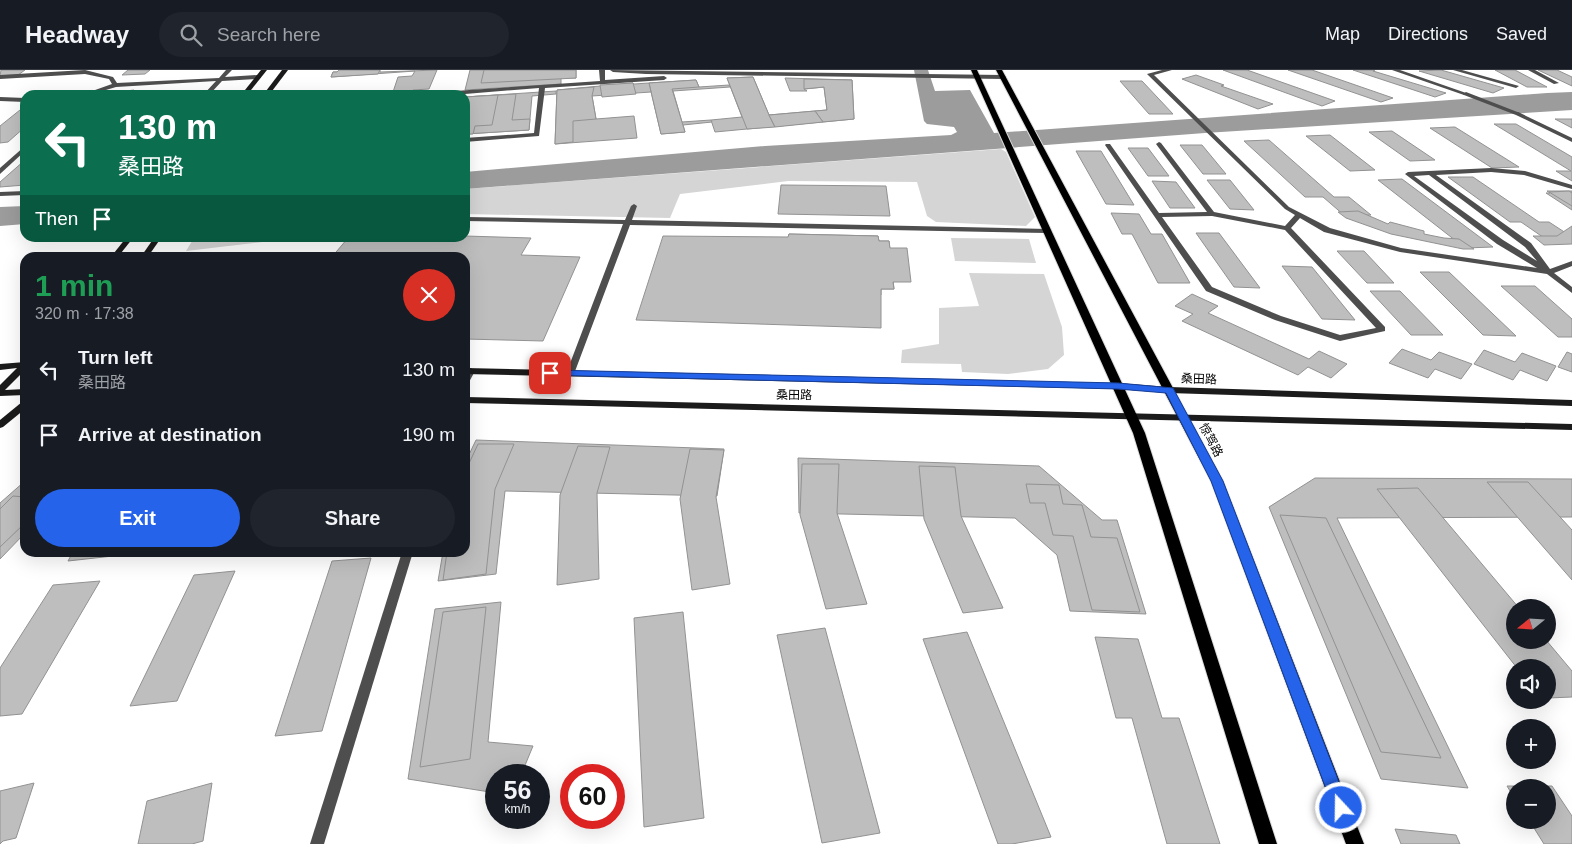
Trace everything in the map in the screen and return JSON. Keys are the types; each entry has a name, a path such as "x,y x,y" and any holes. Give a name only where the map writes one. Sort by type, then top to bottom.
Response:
{"main road":[{"path":"248,90 264,70"},
{"path":"270,90 285,70"},
{"name":"惊驾路","path":"998,70 1030,126 1217,481 1355,844"},
{"path":"976,73 1139,433 1268,844"},
{"path":"118,252 126,242"},
{"path":"0,367 20,365"},
{"path":"0,391 20,370"},
{"name":"桑田路","path":"470,371 1118,386 1170,390 1572,403"},
{"path":"0,391 20,392"},
{"name":"桑田路","path":"470,400 1572,426"},
{"path":"0,425 20,408"}],"street":[{"path":"43,75 49,70"},
{"path":"101,76 111,70"},
{"path":"211,90 229,70"},
{"path":"602,70 603,82"},
{"path":"614,70 948,76 976,73 1003,77"},
{"path":"1169,70 1150,74 1287,208 1327,230 1400,250 1549,272 1572,262"},
{"path":"1394,70 1518,114 1572,140"},
{"path":"1456,70 1516,86 1485,70"},
{"path":"1531,70 1556,83"},
{"path":"0,77 85,72 111,78 115,86"},
{"path":"643,80 646,72"},
{"path":"470,91 747,72"},
{"path":"101,90 115,86 258,78"},
{"path":"470,140 537,135 542,87"},
{"path":"1,100 20,100"},
{"path":"1159,144 1212,214"},
{"path":"1108,145 1209,289 1278,318 1340,338 1382,329 1287,228 1212,214 1158,216"},
{"path":"0,172 20,153"},
{"path":"1572,187 1525,173 1491,170 1408,174 1500,242 1549,272 1572,291"},
{"path":"1430,173 1528,245 1549,272"},
{"path":"0,194 20,193"},
{"path":"570,374 634,206"},
{"path":"1287,228 1299,215"},
{"path":"470,219 1047,230"},
{"path":"317,844 406,557"}],"shaded area":[{"path":"914,70 928,70 935,91 970,90 994,133 1572,92 1572,110 1205,133 470,189 470,172 765,146 951,135 957,132 954,127 927,124 924,121"},
{"path":"1001,149 1006,152 1035,217 1026,226 936,222 927,216 917,182 788,181 680,194 670,218 470,214 470,189"},
{"path":"20,206 20,224 0,226 0,207"},
{"path":"951,238 1029,239 1036,263 955,261"},
{"path":"192,242 263,242 186,251"},
{"path":"969,273 1044,274 1062,327 1064,355 1048,369 1008,374 962,372 961,364 901,363 902,350 939,344 939,308 979,306"}],"building":[{"path":"1,70 25,70 18,75 0,76"},
{"path":"128,70 150,70 145,74 122,75"},
{"path":"339,70 380,70 380,72 437,70 429,89 413,90 394,90 398,77 412,76 415,71 331,77 333,72"},
{"path":"339,70 380,70 378,74 331,77 333,72"},
{"path":"470,70 576,70 576,78 561,78 561,84 465,90"},
{"path":"484,70 576,70 576,78 481,83"},
{"path":"1223,70 1247,70 1335,101 1322,106"},
{"path":"1288,70 1312,70 1393,98 1381,102"},
{"path":"1353,70 1375,70 1373,71 1446,93 1435,97"},
{"path":"1441,70 1504,88 1493,93 1419,71"},
{"path":"1495,70 1515,70 1547,87 1527,87"},
{"path":"1538,70 1557,70 1572,77 1572,86"},
{"path":"1196,75 1273,104 1258,109 1182,79"},
{"path":"753,77 769,115 827,110 824,87 804,89 807,91 790,91 785,78 852,80 854,119 715,132 711,120 742,117 727,78"},
{"path":"753,77 775,127 747,129 727,78"},
{"path":"804,79 852,80 854,119 823,122 815,111 827,110 824,87 804,89"},
{"path":"696,80 699,87 729,85 730,87 673,91 682,122 711,120 712,122 683,125 685,132 661,134 649,83"},
{"path":"696,80 699,87 672,89 685,132 661,134 649,83"},
{"path":"1120,81 1142,81 1173,114 1149,114"},
{"path":"633,83 636,94 602,97 600,85"},
{"path":"649,83 651,92 592,96 596,119 634,116 637,138 555,144 557,90"},
{"path":"594,87 592,96 596,119 573,121 573,142 555,144 557,90"},
{"path":"556,91 556,94 532,96 529,130 470,134 470,97"},
{"path":"516,94 512,120 530,119 529,130 470,134 470,97"},
{"path":"498,95 492,125 475,126 473,134 470,134 470,97"},
{"path":"20,110 20,131 8,142 0,143 0,126"},
{"path":"815,111 823,122 775,127 769,115"},
{"path":"1555,119 1572,119 1572,128"},
{"path":"1494,124 1516,124 1572,157 1572,181 1556,171 1571,171"},
{"path":"1455,127 1519,167 1492,168 1430,128"},
{"path":"1392,131 1435,160 1410,161 1369,132"},
{"path":"1330,135 1375,170 1350,171 1306,136"},
{"path":"1269,140 1334,197 1349,197 1371,215 1345,216 1323,197 1305,197 1244,141"},
{"path":"1180,145 1202,145 1226,174 1203,174"},
{"path":"1128,148 1148,148 1169,176 1148,176"},
{"path":"1076,151 1101,151 1134,205 1106,204"},
{"path":"20,164 20,185 0,187 0,182"},
{"path":"1448,177 1473,177 1539,222 1549,222 1572,237 1572,241 1550,242 1521,222 1510,222"},
{"path":"1402,179 1493,247 1465,248 1378,180"},
{"path":"1207,180 1230,180 1254,210 1230,209"},
{"path":"1152,181 1176,182 1195,208 1170,208"},
{"path":"781,185 886,186 890,216 778,214"},
{"path":"1547,191 1572,191 1572,210 1546,193 1550,193"},
{"path":"1569,191 1572,193 1572,206 1549,192"},
{"path":"1358,211 1388,224 1390,222 1424,231 1424,234 1459,239 1474,249 1463,249 1391,234 1346,218 1338,212"},
{"path":"1111,213 1139,214 1151,234 1162,234 1190,283 1158,283 1132,234 1122,234"},
{"path":"1572,226 1572,244 1544,245 1533,236 1557,236"},
{"path":"1196,233 1219,233 1260,288 1234,287"},
{"path":"789,234 878,236 879,241 889,241 894,289 881,289 881,295 787,293 787,286 773,285 777,240 788,240"},
{"path":"789,234 878,236 879,241 889,241 890,248 907,248 911,282 893,282 894,289 881,289 881,328 636,320 663,236 788,237"},
{"path":"470,236 531,238 521,255 580,257 543,341 470,339 470,252 336,252 345,242 470,242"},
{"path":"1337,251 1364,251 1394,283 1367,283"},
{"path":"1282,266 1312,267 1355,320 1322,319"},
{"path":"1420,272 1449,272 1516,336 1483,335"},
{"path":"1501,286 1535,286 1572,319 1572,337 1558,337"},
{"path":"1370,291 1400,291 1443,335 1411,335"},
{"path":"1192,294 1218,306 1208,313 1309,359 1319,351 1347,364 1331,378 1308,367 1298,375 1182,321 1193,314 1175,306"},
{"path":"1402,349 1431,360 1439,352 1472,364 1461,379 1435,369 1428,378 1389,363"},
{"path":"1484,350 1515,362 1522,353 1556,366 1547,381 1520,370 1513,380 1474,364"},
{"path":"1567,352 1572,354 1572,372 1558,367"},
{"path":"476,440 724,449 717,496 505,491 496,574 438,581 442,557 470,557 470,453"},
{"path":"478,444 514,444 495,489 486,574 443,580 446,557 470,557 470,461"},
{"path":"578,446 610,447 597,493 599,579 557,585 560,495"},
{"path":"690,449 724,450 716,497 730,584 692,590 680,499"},
{"path":"798,458 1039,466 1102,520 1117,520 1146,614 1070,611 1057,555 1015,518 799,513"},
{"path":"802,464 839,464 837,513 867,604 826,609 800,515"},
{"path":"919,466 955,467 961,516 1003,608 963,613 924,519"},
{"path":"1315,478 1572,479 1572,517 1337,518 1468,788 1381,779 1269,507"},
{"path":"1487,482 1528,482 1572,530 1572,580"},
{"path":"1026,484 1059,485 1063,504 1082,505 1091,537 1117,538 1140,612 1092,610 1073,536 1053,535 1045,503 1030,503"},
{"path":"20,485 20,538 0,559 0,503"},
{"path":"1418,488 1511,599 1506,599 1506,649 1554,649 1572,671 1572,697 1556,698 1556,659 1510,659 1377,489"},
{"path":"13,496 20,497 20,528 0,547 0,509"},
{"path":"1280,515 1326,518 1441,758 1381,752"},
{"path":"70,557 104,557 68,561"},
{"path":"371,558 322,731 275,736 332,561"},
{"path":"235,571 177,701 130,706 194,575"},
{"path":"100,581 22,714 0,716 0,668 53,585"},
{"path":"501,602 488,742 533,746 526,764 485,764 485,791 408,779 435,609"},
{"path":"486,607 470,759 420,767 443,612"},
{"path":"683,612 704,818 644,827 634,618"},
{"path":"825,628 880,833 822,843 777,635"},
{"path":"967,632 1051,837 1012,844 998,844 923,639"},
{"path":"1095,637 1138,639 1162,718 1179,718 1220,844 1167,844 1132,718 1116,718"},
{"path":"34,783 16,838 3,841 0,844 0,791"},
{"path":"212,783 203,841 192,844 138,844 147,801"},
{"path":"1556,792 1572,816 1572,844 1544,844 1535,829 1556,829"},
{"path":"1395,829 1456,835 1460,844 1401,844"}],"route":[{"path":"550,373 1118,386 1170,390 1217,481 1341,808"}]}
